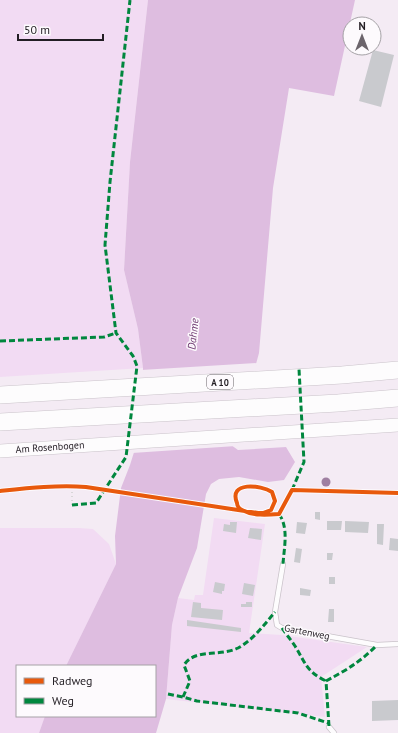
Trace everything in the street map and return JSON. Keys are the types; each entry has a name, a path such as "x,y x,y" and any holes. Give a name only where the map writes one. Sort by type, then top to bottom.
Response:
{"highway":[{"name":"A 10","path":"0,395 342,375 398,370"},
{"path":"0,422 338,403 398,398"}],"main road":[{"name":"Am Rosenbogen","path":"0,451 100,443 398,425"}],"lane":[{"name":"Gartenweg","path":"283,564 275,612 277,625 282,628 377,645 398,644"},
{"path":"329,727 334,733"}],"path":[{"path":"72,486 72,505"}],"shaded area":[{"path":"0,0 148,0 130,162 124,270 138,329 143,368 0,377"},
{"path":"214,518 265,524 249,633 281,635 367,647 321,677 325,717 166,699 172,625 178,598 194,600 195,595 203,595"},
{"path":"0,528 93,529 109,544 116,564 66,665 16,665 16,717 45,717 39,733 0,733"}],"water":[{"name":"Dahme","path":"148,0 355,0 352,16 342,16 343,56 334,96 289,88 273,188 259,353 256,364 220,366 213,432 238,450 286,447 295,462 284,480 268,482 239,477 219,479 211,484 206,494 197,548 178,598 172,625 166,699 156,733 39,733 45,717 156,717 156,665 66,665 116,564 115,536 121,488 141,430 143,368 138,329 124,270 130,162"}],"pier":[{"path":"258,363 256,366 222,368 215,431 236,446 132,453 139,430 141,370"}],"building":[{"path":"382,52 394,55 381,107 359,101 371,56 382,56"},
{"path":"315,512 320,512 320,520 315,519"},
{"path":"327,521 342,521 341,530 327,530"},
{"path":"345,521 369,522 368,533 345,532"},
{"path":"230,522 237,522 236,533 223,531 224,524 230,525"},
{"path":"297,522 307,523 305,534 296,533"},
{"path":"377,524 384,524 383,545 377,544"},
{"path":"250,528 262,529 261,540 248,538"},
{"path":"390,538 398,539 398,551 389,550"},
{"path":"296,548 302,549 300,563 294,562"},
{"path":"327,553 333,553 332,560 327,560"},
{"path":"329,577 335,577 335,584 329,584"},
{"path":"215,582 225,584 222,594 213,592"},
{"path":"244,583 255,585 253,596 242,594"},
{"path":"300,588 311,590 310,596 300,595"},
{"path":"193,602 201,603 201,608 223,610 222,620 191,617"},
{"path":"246,602 252,602 252,607 241,607 241,604 246,604"},
{"path":"329,609 334,609 334,622 328,622"},
{"path":"187,620 241,628 241,632 187,626"},
{"path":"398,700 398,720 372,721 372,701"}],"marked path":[{"path":"72,505 96,503 126,457 137,366 133,356 116,333 105,245 110,182 130,0"},
{"path":"0,341 104,337 116,333"},
{"path":"292,490 304,462 299,369"},
{"path":"279,514 284,525 285,532 283,564"},
{"path":"183,697 190,681 184,665 189,660 195,656 231,651 238,648 253,637 275,612"},
{"path":"282,628 310,670 326,681"},
{"path":"329,726 326,681 365,657 377,645"},
{"path":"168,694 197,701 298,713 328,723"}],"cycle path":[{"path":"0,491 75,486 86,487 258,513 271,510 275,501 272,492 254,487 241,488 237,491 235,496 238,506 242,510 246,512 255,514 279,514"},
{"path":"279,514 292,490 398,493"}]}
